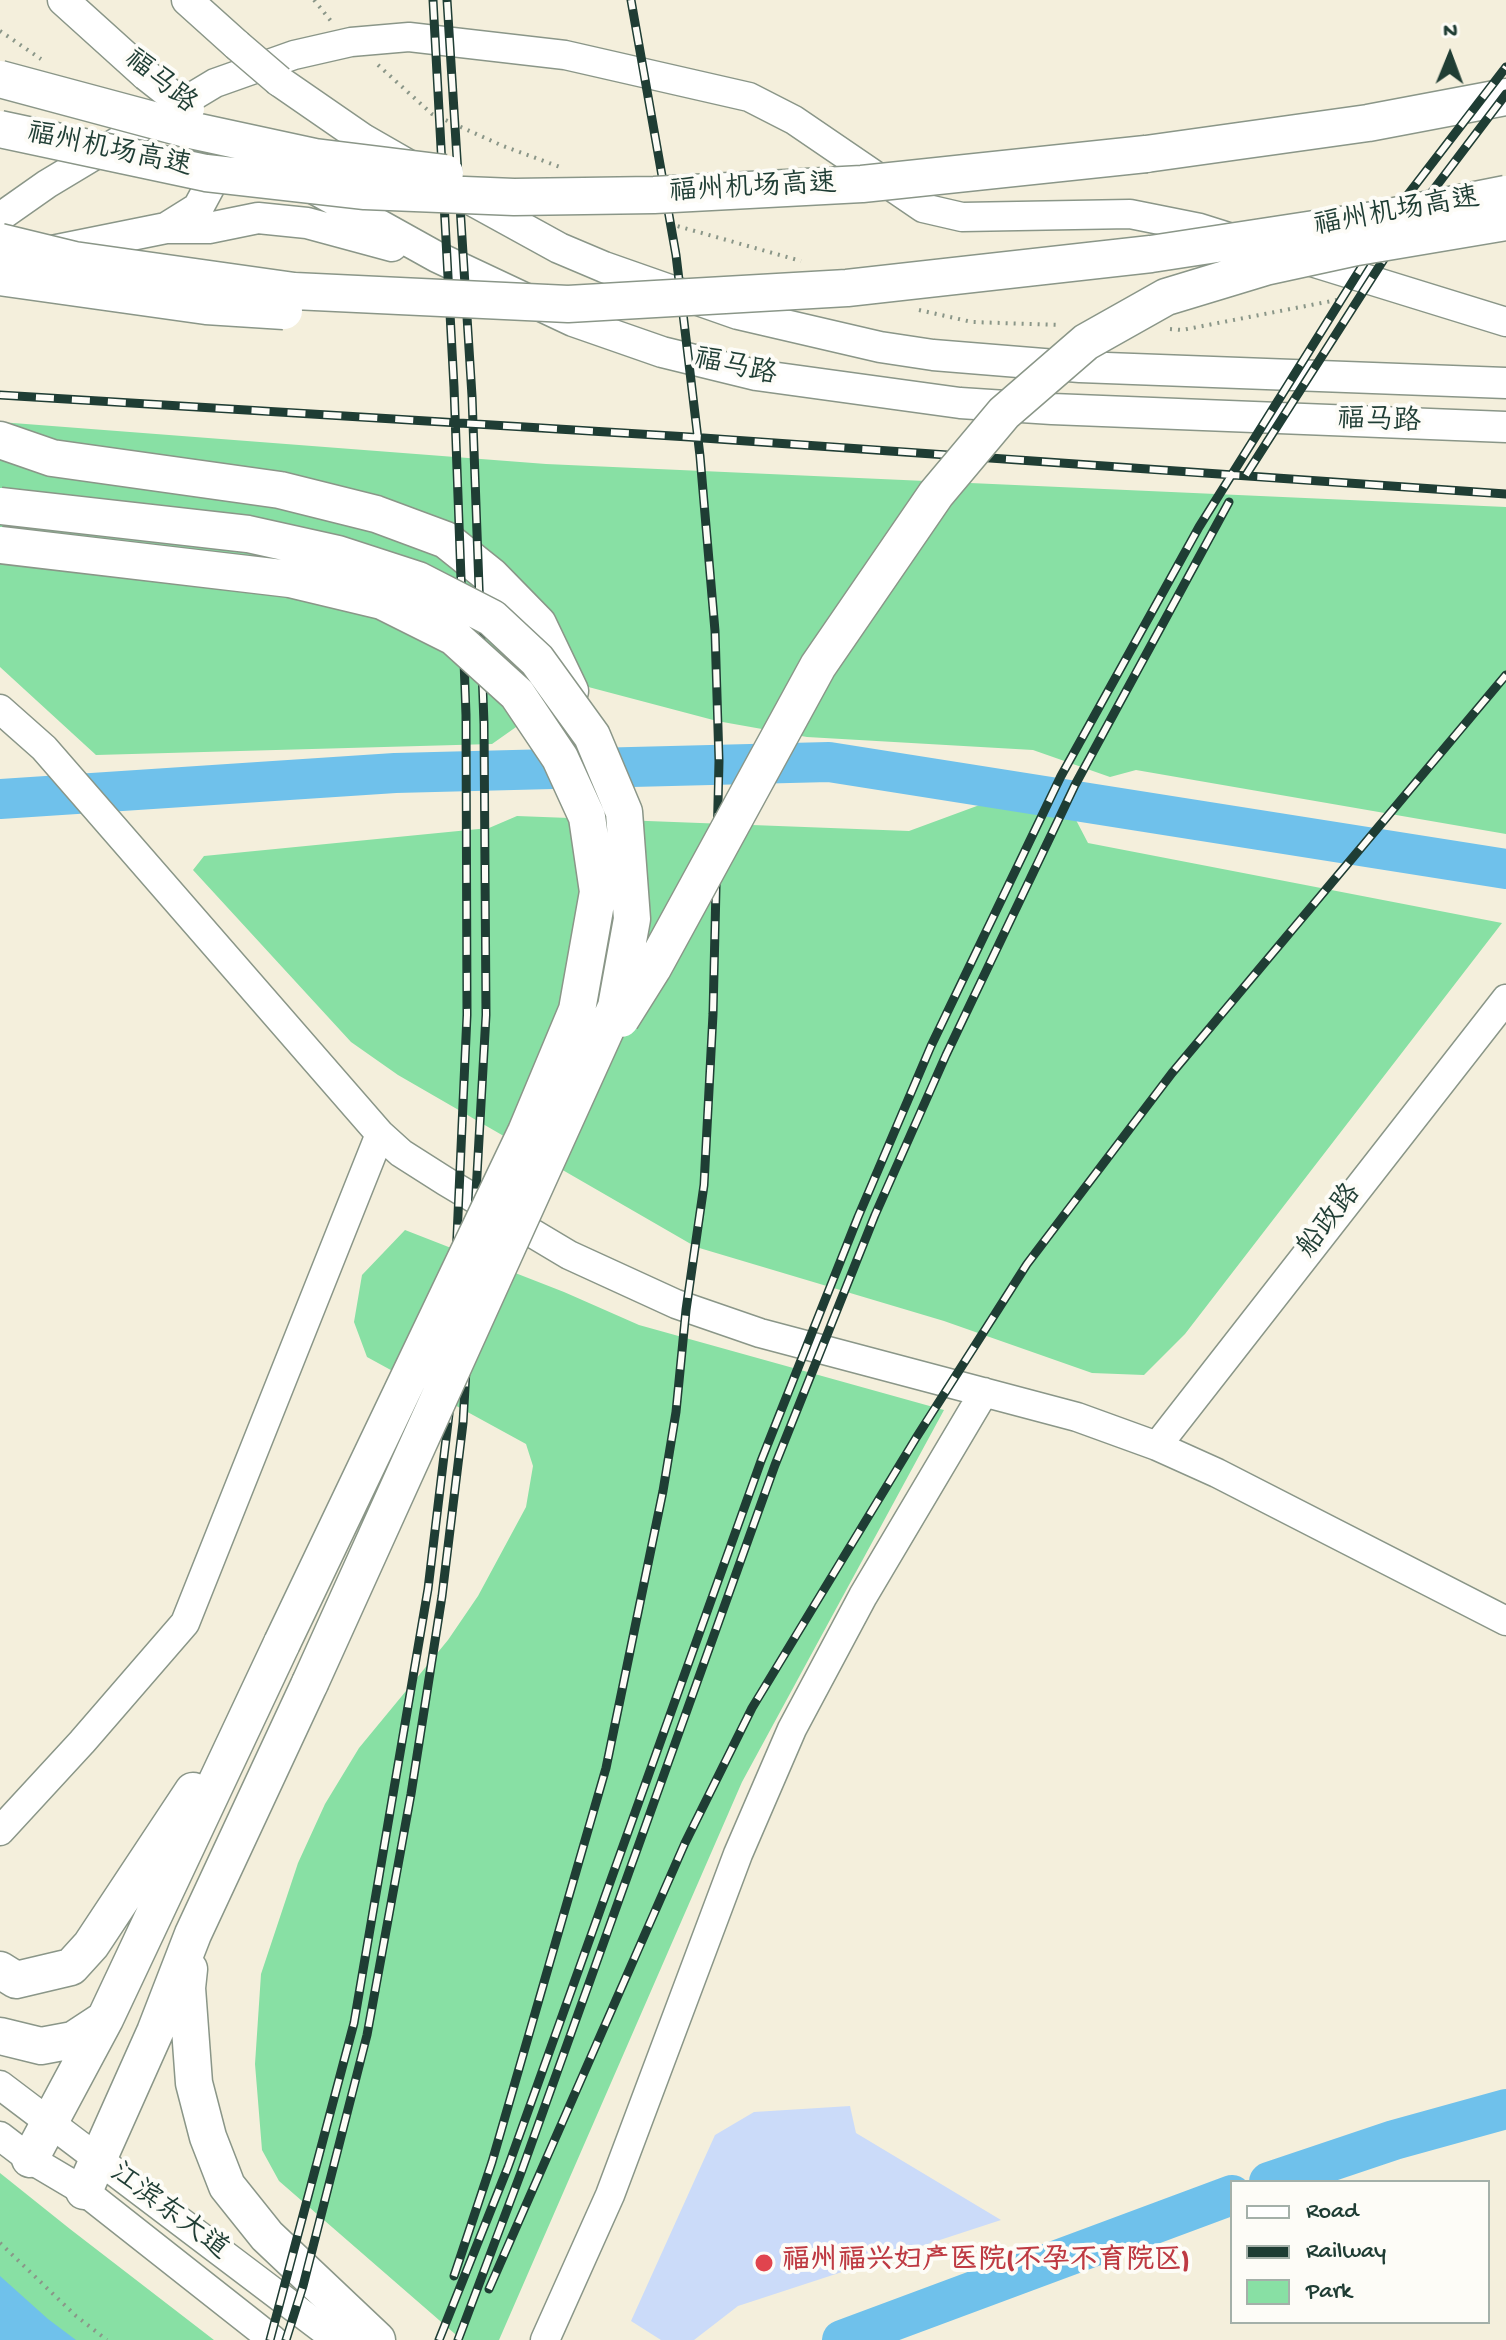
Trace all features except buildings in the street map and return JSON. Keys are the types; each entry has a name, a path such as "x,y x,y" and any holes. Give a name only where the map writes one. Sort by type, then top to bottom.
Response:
{"highway":[{"path":"0,79 190,130 315,157 657,208"},
{"name":"福州机场高速","path":"0,129 206,173 365,191 514,197 657,208 1146,154 1368,123 1506,97"},
{"name":"福州机场高速","path":"0,242 74,260 294,291 568,304 847,288 1135,255 1380,219 1506,194"},
{"path":"588,1071 653,968 818,666 936,494 1004,413 1086,342 1166,297 1280,264 1357,247 1506,222"},
{"path":"0,277 206,306 420,321 568,304"},
{"path":"0,440 52,458 280,490 376,514 446,540 491,576 538,624 592,736 624,812 632,919 616,1007 196,1928 155,2032 91,2176"},
{"path":"0,506 248,534 338,554 418,580 492,618 537,660 592,736"},
{"path":"0,545 290,579 382,601 454,637 517,694 560,758 587,817 598,892 577,1010 526,1132 105,2019 30,2159"},
{"path":"0,1970 16,1980 71,1967 91,1945 253,1704"},
{"path":"196,1928 187,1988 194,2083 208,2137 227,2186 267,2236 377,2340"},
{"path":"0,2036 41,2046 73,2040 105,2019"}],"main road":[{"name":"福马路","path":"63,0 146,75 262,159 437,257 518,297 618,338 712,366 769,378 960,403 1506,427"},
{"path":"87,0 98,31"},
{"path":"98,31 97,8 102,0"},
{"name":"福马路","path":"187,0 279,81 363,139 559,248 701,302 785,326 880,347 983,360 1080,367 1506,383"},
{"path":"166,228 198,208 213,180 210,143 189,109"},
{"path":"0,261 166,228 209,228 258,218 307,223 437,257"}],"street":[{"path":"0,217 47,184 215,83 294,55 351,42 409,37 565,55 749,97 794,120 923,208 962,217 1130,214 1200,228 1506,322"},
{"path":"0,709 44,748 380,1134 401,1153 473,1198 569,1255 643,1290 760,1333 1077,1417 1157,1446 1217,1473 1506,1621"},
{"name":"船政路","path":"1157,1446 1506,999"},
{"path":"0,1831 185,1623 380,1134"},
{"path":"545,2340 610,2195 738,1854 792,1729 863,1596 984,1392"},
{"name":"江滨东大道","path":"0,2085 50,2125 91,2176 337,2340"},
{"path":"0,2136 30,2159 91,2176 273,2340"}],"path":[{"path":"314,0 338,30"},
{"path":"370,58 432,114 568,171"},
{"path":"657,208 801,261"},
{"path":"1167,329 1182,330 1346,299"},
{"path":"908,305 921,311 972,322 1062,325"},
{"path":"0,2243 76,2316 107,2340"}],"shaded area":[{"name":"福州福兴妇产医院(不孕不育院区)","path":"850,2106 856,2133 1001,2220 738,2306 694,2340 661,2340 631,2321 715,2135 754,2112"}],"green space":[{"path":"0,422 546,464 1506,507 1506,834 1136,770 1110,777 1033,750 807,737 717,721 577,684 492,744 96,755 0,667"},
{"path":"985,803 1076,820 1088,843 1502,923 1185,1334 1144,1375 1092,1373 944,1321 696,1247 398,1075 351,1042 193,870 204,856 489,828 517,816 909,831"},
{"path":"405,1230 639,1325 944,1410 742,1782 499,2340 462,2340 279,2181 262,2150 255,2064 261,1974 298,1863 325,1804 359,1748 448,1640 478,1596 526,1507 533,1466 526,1444 367,1357 354,1322 362,1275"},
{"path":"0,2173 70,2229 214,2340 0,2340"}],"water":[{"path":"0,2276 48,2319 76,2340 0,2340"}],"waterway":[{"path":"0,799 395,773 829,762 1506,869"},
{"path":"1275,2180 1394,2140 1506,2109"},
{"path":"842,2340 1230,2196"}],"railway":[{"path":"270,2340 354,2023 428,1589 449,1414 467,1015 466,715 454,387 433,0"},
{"path":"286,2340 303,2286 367,2035 411,1794 442,1596 463,1423 486,1015 484,724 472,396 447,0"},
{"path":"454,2276 492,2162 606,1768 663,1491 704,1185 713,1014 719,761 715,631 700,456 676,255 631,0"},
{"path":"439,2340 508,2167 761,1461 858,1217 931,1046 1061,776 1199,527 1403,201 1506,67"},
{"path":"1246,475 1400,234 1506,94"},
{"path":"0,395 689,437 1506,494"},
{"path":"458,2340 775,1465 875,1215 946,1055 1075,785 1229,502"},
{"path":"489,2289 685,1843 752,1708 916,1438 1027,1264 1172,1073 1506,675"}],"place":[{"name":"福州福兴妇产医院(不孕不育院区)","path":"764,2263"}]}
